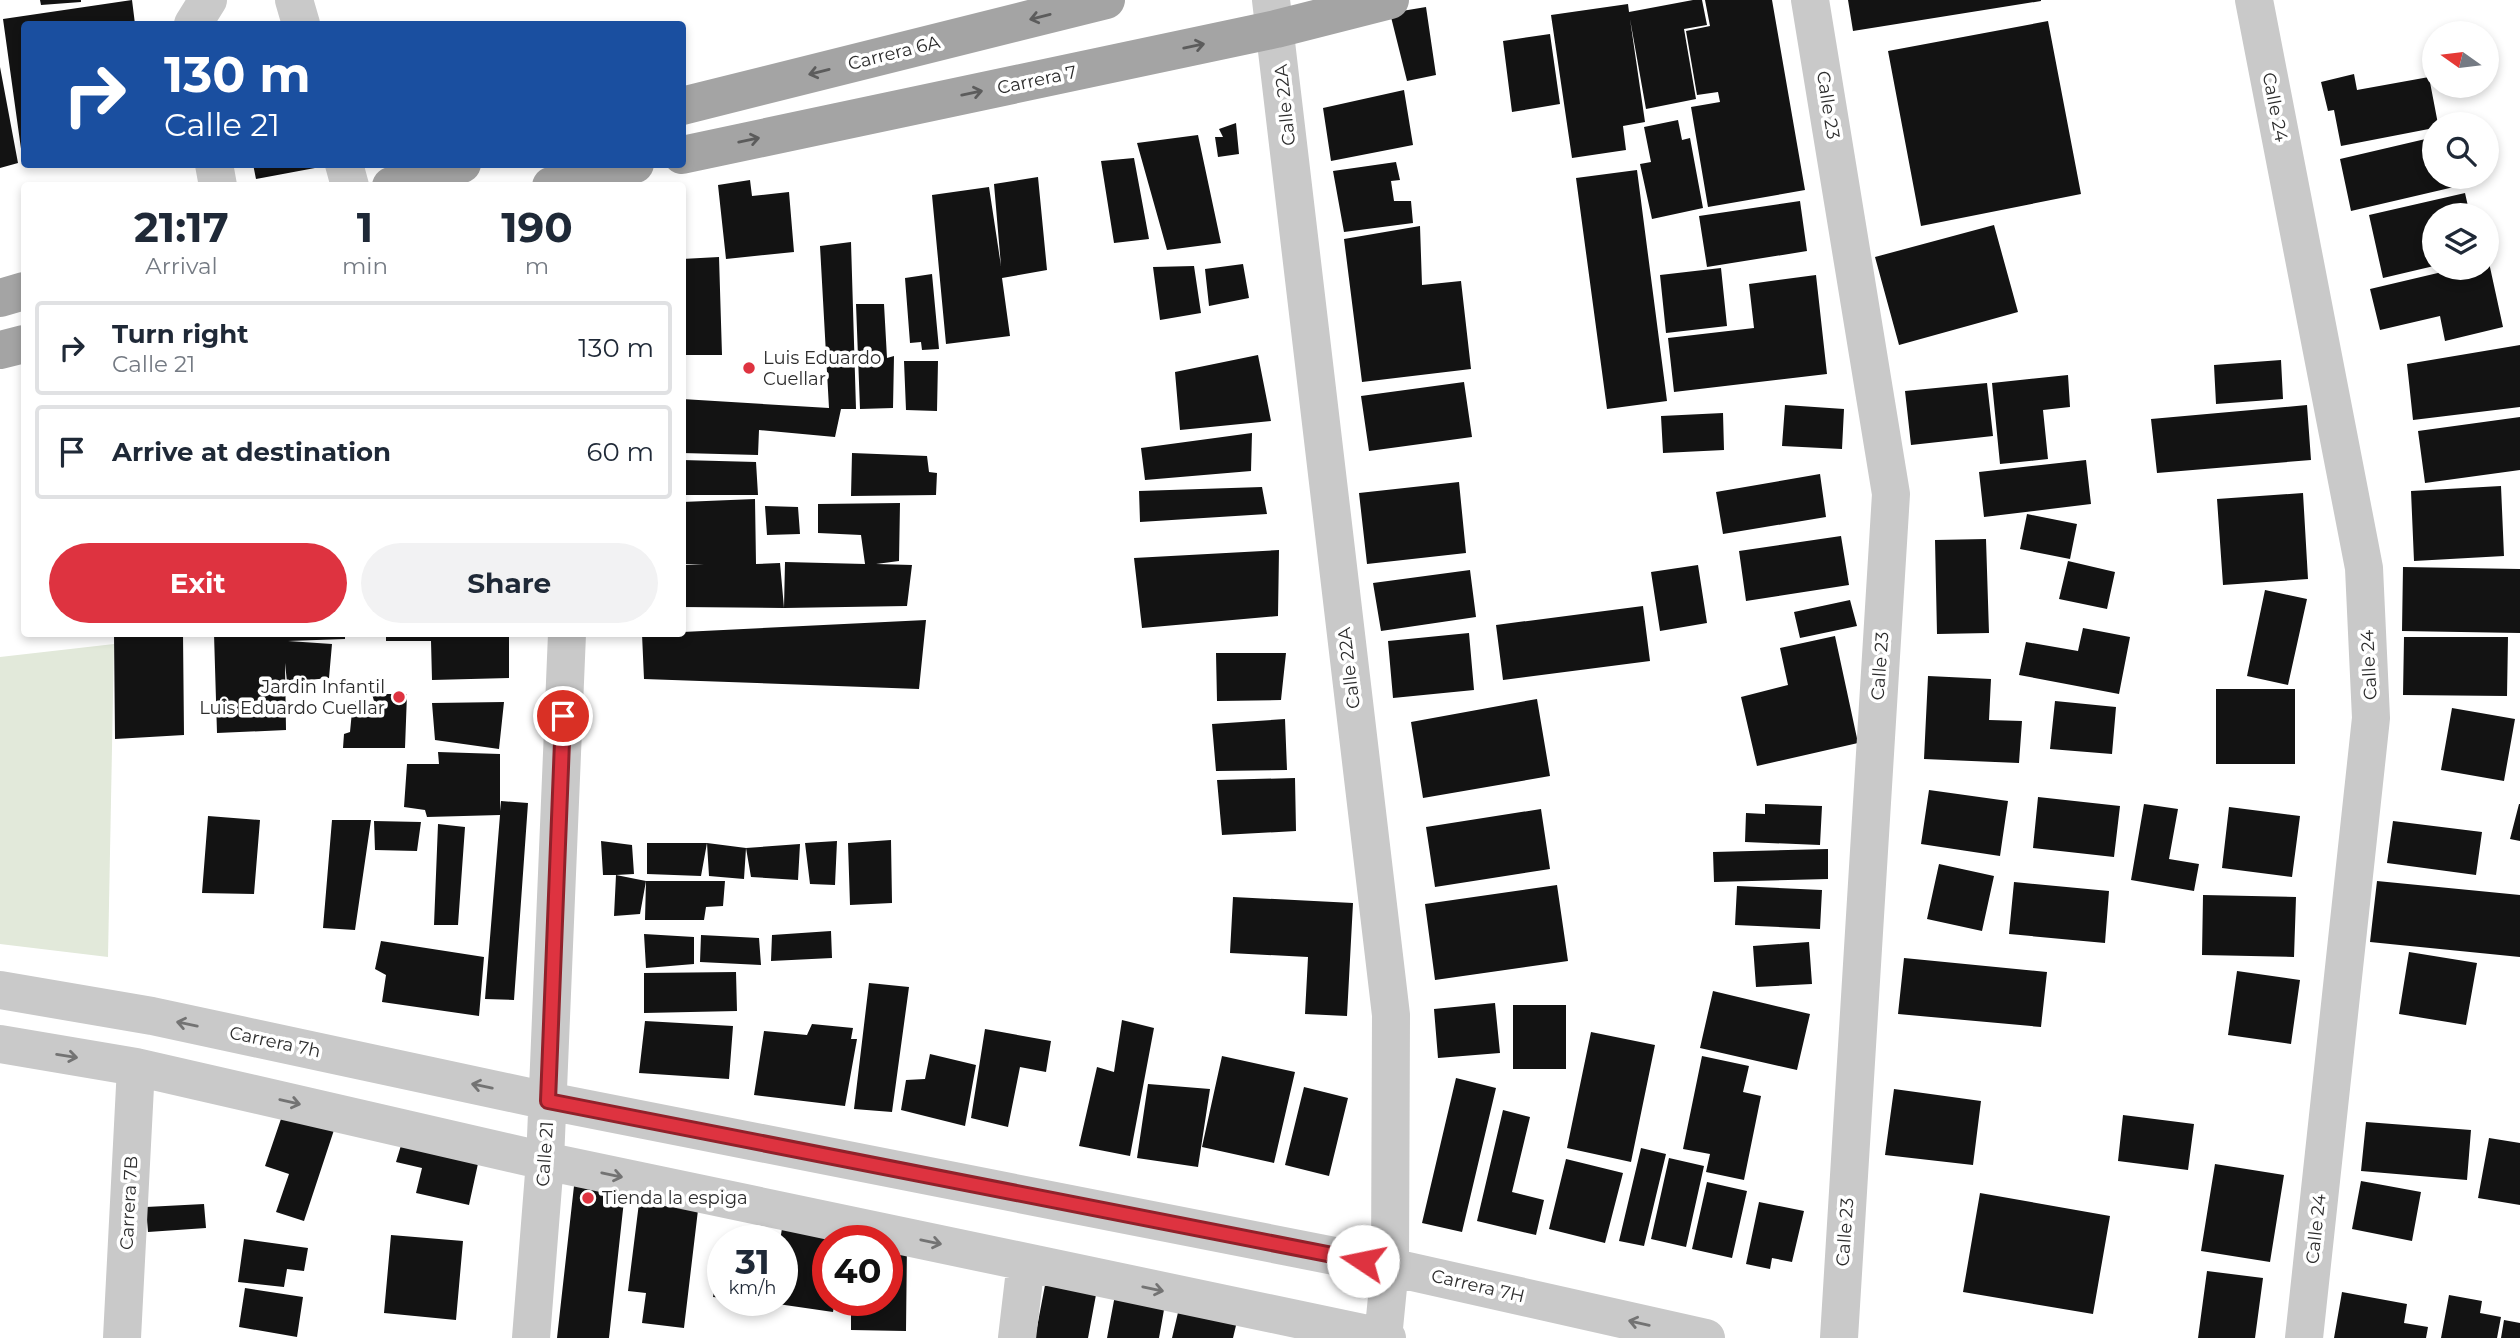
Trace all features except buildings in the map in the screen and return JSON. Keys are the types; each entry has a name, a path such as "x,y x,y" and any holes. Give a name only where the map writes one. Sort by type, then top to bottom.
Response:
{"main road":[{"name":"Carrera 6A","path":"686,105 1106,0"},
{"name":"Carrera 7","path":"686,154 1273,15 1390,0"},
{"path":"404,182 449,168"},
{"path":"573,182 621,168"},
{"path":"0,298 21,292"},
{"path":"0,350 21,345"}],"street":[{"path":"195,21 208,0"},
{"path":"294,0 300,21"},
{"name":"Calle 23","path":"1811,0 1891,494 1839,1338"},
{"name":"Calle 24","path":"2254,0 2364,568 2371,718 2304,1338"},
{"name":"Calle 22A","path":"1273,15 1391,1015 1390,1266 1385,1338"},
{"name":"Calle 21","path":"531,1338 548,1101 566,637"},
{"name":"Carrera 7h","path":"0,990 152,1016 548,1101"},
{"path":"0,1044 136,1067 545,1161 1385,1338"},
{"name":"Carrera 7B","path":"122,1338 136,1067"},
{"name":"Carrera 7H","path":"548,1101 1390,1266 1706,1338"},
{"path":"1017,1338 1026,1262"}],"green space":[{"path":"114,644 108,957 0,944 0,657"}],"place":[{"name":"Luis Eduardo Cuellar","path":"749,368"},
{"name":"Jardin Infantil Luis Eduardo Cuellar","path":"399,697"},
{"name":"Tienda la espiga","path":"588,1198"}],"route":[{"path":"563,716 548,1101 1363,1261"}]}
